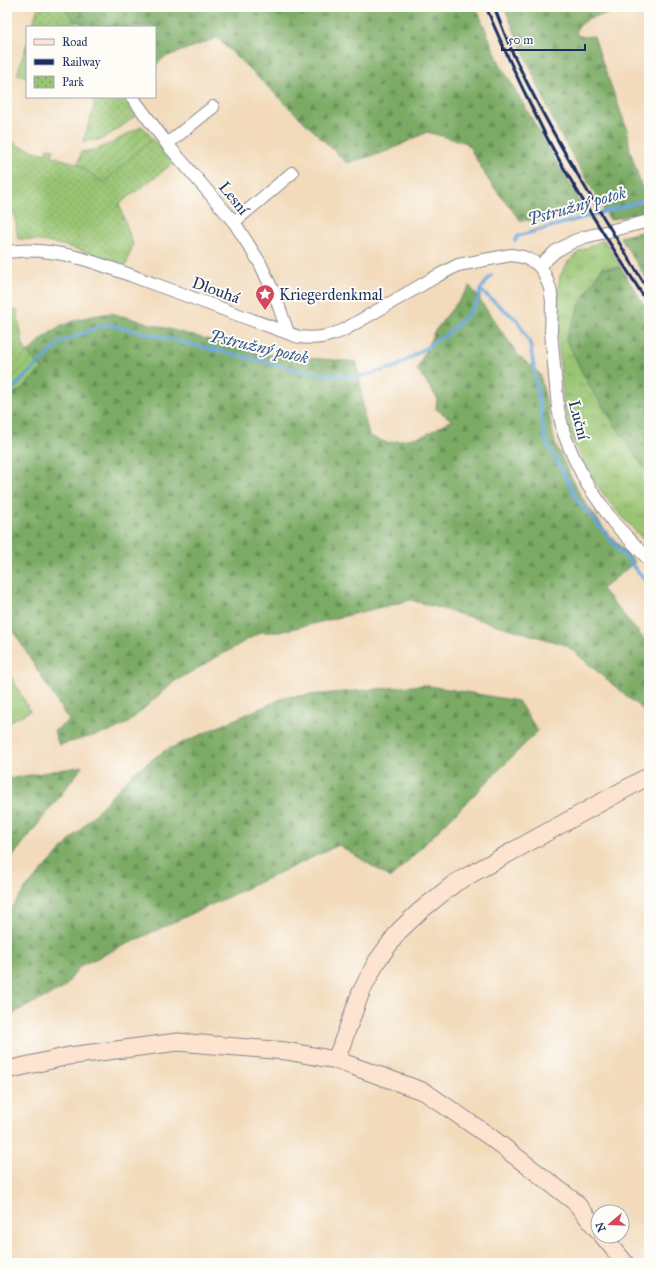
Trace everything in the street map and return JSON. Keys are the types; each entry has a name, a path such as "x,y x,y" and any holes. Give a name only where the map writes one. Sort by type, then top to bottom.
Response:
{"main road":[{"path":"336,1060 361,992 377,961 399,931 420,911 455,883 649,776"},
{"path":"7,1070 69,1056 178,1042 286,1051 336,1060 425,1092 489,1136 575,1202 590,1220"},
{"path":"610,1244 625,1263"}],"street":[{"name":"Lesní","path":"133,98 167,144 234,222 260,263 276,298 288,333"},
{"path":"167,144 213,107"},
{"path":"234,222 292,173"},
{"path":"539,266 556,251 574,241 649,221"},
{"name":"Dlouhá","path":"7,252 16,250 47,251 87,260 299,337 313,339 325,337 342,331 458,265 511,255 529,259 539,266"},
{"name":"Luční","path":"539,266 548,281 552,295 551,332 558,409 564,434 587,484 613,522 649,560"}],"green space":[{"path":"38,7 63,7 77,26 32,26"},
{"path":"43,7 476,7 500,64 586,212 545,220 520,220 489,181 467,143 427,132 388,151 347,163 217,38 165,57 156,64 156,26 84,25"},
{"path":"504,7 641,7 589,18 576,29 577,35 584,37 594,36 627,129 630,150 642,188 649,185 649,210 610,220 557,129"},
{"path":"26,46 26,77 17,74"},
{"path":"93,98 124,98 135,116 120,128 102,139 83,142 94,108"},
{"path":"142,126 152,138 103,183 78,164 81,152 97,149 110,144"},
{"path":"7,138 21,147 45,154 47,148 54,149 52,156 78,164 103,183 152,138 174,163 119,204 133,244 126,265 59,245 18,239 14,212 7,213"},
{"path":"649,230 649,283 620,237"},
{"path":"604,240 621,268 602,268 640,461 649,476 649,546 610,503 589,474 573,441 564,408 558,340 557,294 560,276 568,262 580,251"},
{"path":"602,268 621,268 649,313 649,476 588,384 566,339 581,302"},
{"path":"470,286 519,356 540,374 555,444 580,495 605,530 635,562 602,589 649,645 649,715 566,645 411,600 279,632 261,632 172,683 128,723 111,731 59,745 54,731 69,721 7,621 7,401 43,369 27,353 43,338 61,326 77,320 111,313 260,354 357,362 365,419 369,436 387,443 423,436 452,420 436,409 437,398 417,369 434,332"},
{"path":"17,310 23,345 27,353 43,369 19,391 7,396 7,311"},
{"path":"7,669 30,711 7,723"},
{"path":"424,685 518,701 538,731 391,878 339,845 80,966 64,988 17,1011 7,1021 7,914 26,888 132,774 164,751 285,697"},
{"path":"83,766 7,864 7,779"}],"waterway":[{"name":"Pstružný potok","path":"515,241 518,236 649,199"},
{"name":"Pstružný potok","path":"7,394 61,342 106,324 312,373 358,377 396,367 447,334 471,311 479,298 480,290 491,276"},
{"path":"480,290 517,320 530,343 545,440 579,502 649,585"}],"railway":[{"path":"486,7 522,87 557,156 582,199 649,305"},
{"path":"494,7 515,58 545,118 649,291"}],"place":[{"name":"Kriegerdenkmal","path":"265,311"}]}
